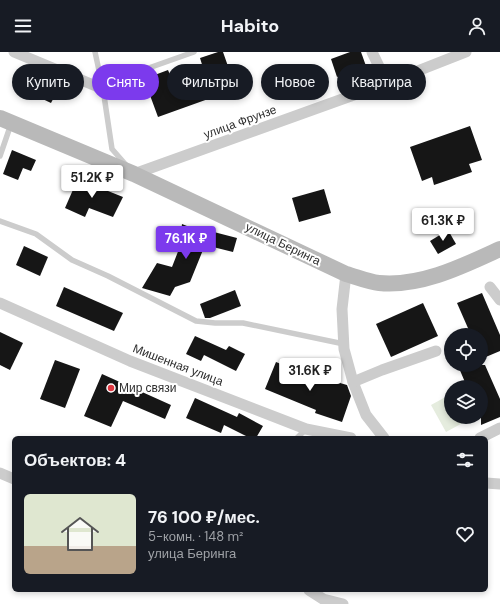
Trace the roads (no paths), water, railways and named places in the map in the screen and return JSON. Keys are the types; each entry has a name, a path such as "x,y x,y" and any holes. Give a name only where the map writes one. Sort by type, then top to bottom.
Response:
{"main road":[{"name":"улица Беринга","path":"6,121 134,174 346,274 379,283 411,281 428,278 452,270 500,249"}],"street":[{"path":"14,52 92,84"},
{"path":"372,52 378,64"},
{"name":"улица Фрунзе","path":"426,68 466,52"},
{"name":"улица Фрунзе","path":"134,174 340,100"},
{"path":"346,274 342,309 344,344 353,382 366,415 382,436"},
{"path":"490,287 500,300"},
{"name":"Мишенная улица","path":"0,303 130,361 306,429 341,436"},
{"path":"353,382 436,351"},
{"path":"484,436 500,428"},
{"path":"0,472 12,478"},
{"path":"488,483 500,484"},
{"path":"312,592 323,599 343,604"}],"lane":[{"path":"95,52 98,64"},
{"path":"159,64 194,52"},
{"path":"105,100 112,149 134,174"},
{"path":"0,156 6,121"},
{"path":"0,221 36,234 72,260 108,276 196,321 243,323 344,344"},
{"path":"299,436 306,429"}],"place":[{"name":"Мир связи","path":"111,388"}]}
